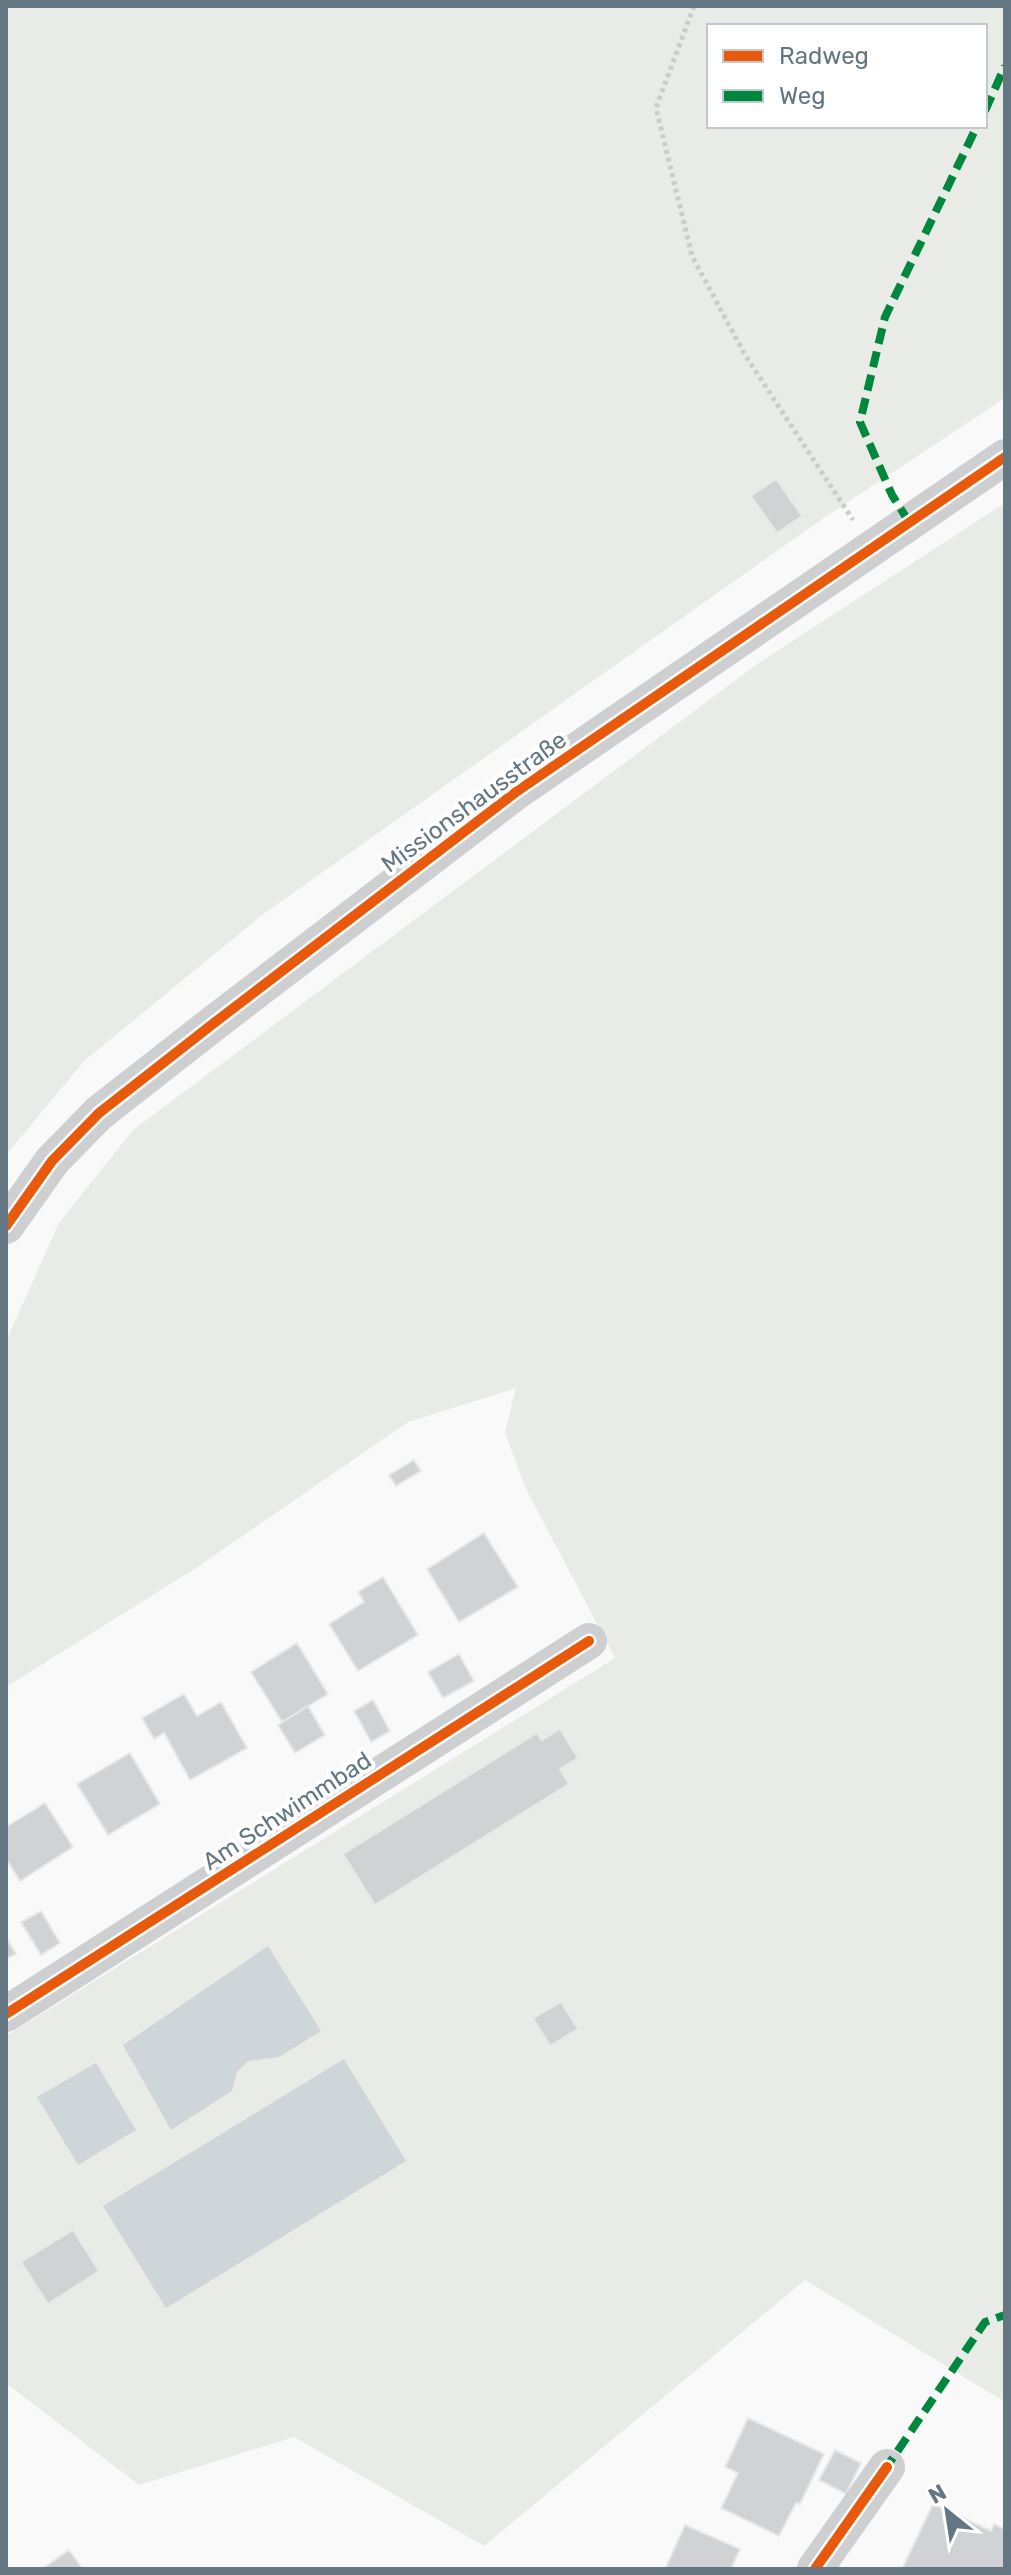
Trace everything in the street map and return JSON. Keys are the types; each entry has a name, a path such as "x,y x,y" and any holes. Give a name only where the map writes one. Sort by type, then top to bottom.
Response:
{"street":[{"name":"Missionshausstraße","path":"6,1226 52,1161 99,1113 214,1023 516,792 1005,457"},
{"name":"Am Schwimmbad","path":"6,2014 589,1641"},
{"path":"815,2569 887,2467"}],"path":[{"path":"694,6 656,108 692,256 745,355 854,521"}],"shaded area":[{"path":"6,6 1005,6 1005,398 825,517 262,915 84,1061 6,1155"},
{"path":"1005,503 1005,2402 805,2280 484,2546 294,2437 139,2485 6,2383 6,2036 615,1658 526,1489 505,1433 516,1388 408,1422 196,1568 6,1687 6,1341 59,1223 133,1130 760,662"},
{"path":"268,1946 321,2031 279,2057 248,2061 237,2072 232,2091 171,2130 123,2045"},
{"path":"344,2059 406,2161 166,2308 103,2206"},
{"path":"96,2063 136,2130 78,2165 37,2097"}],"building":[{"path":"776,479 802,516 777,533 751,496"},
{"path":"414,1460 421,1471 396,1486 389,1475"},
{"path":"484,1533 518,1587 459,1622 427,1569"},
{"path":"383,1577 418,1635 358,1671 329,1624 364,1602 358,1592"},
{"path":"297,1643 328,1694 282,1722 251,1672"},
{"path":"459,1654 474,1681 443,1698 428,1672"},
{"path":"184,1694 197,1716 221,1702 247,1748 190,1780 164,1733 154,1739 142,1718"},
{"path":"373,1700 390,1731 371,1742 354,1711"},
{"path":"308,1706 325,1735 295,1753 278,1725"},
{"path":"560,1729 578,1758 560,1769 569,1784 375,1905 343,1854 537,1733 542,1740"},
{"path":"130,1753 160,1804 108,1835 77,1784"},
{"path":"45,1803 73,1847 20,1881 6,1859 6,1827"},
{"path":"41,1911 60,1943 41,1955 21,1922"},
{"path":"6,1937 16,1954 6,1959"},
{"path":"561,2002 578,2029 550,2046 533,2018"},
{"path":"73,2230 99,2271 48,2304 21,2262"},
{"path":"748,2418 824,2454 800,2504 796,2503 779,2536 721,2508 738,2473 725,2467"},
{"path":"835,2450 861,2463 846,2494 819,2480"},
{"path":"933,2504 991,2531 994,2524 1005,2529 1005,2569 902,2569"},
{"path":"685,2525 740,2549 731,2569 665,2569"},
{"path":"69,2550 83,2569 42,2569"}],"marked path":[{"path":"987,106 1005,66"},
{"path":"909,522 892,495 860,422 885,317 976,128"},
{"path":"884,2471 985,2322 1005,2315"}],"cycle path":[{"path":"6,1226 52,1161 99,1113 214,1023 516,792 1005,457"},
{"path":"6,2014 589,1641"},
{"path":"815,2569 887,2467"}]}
